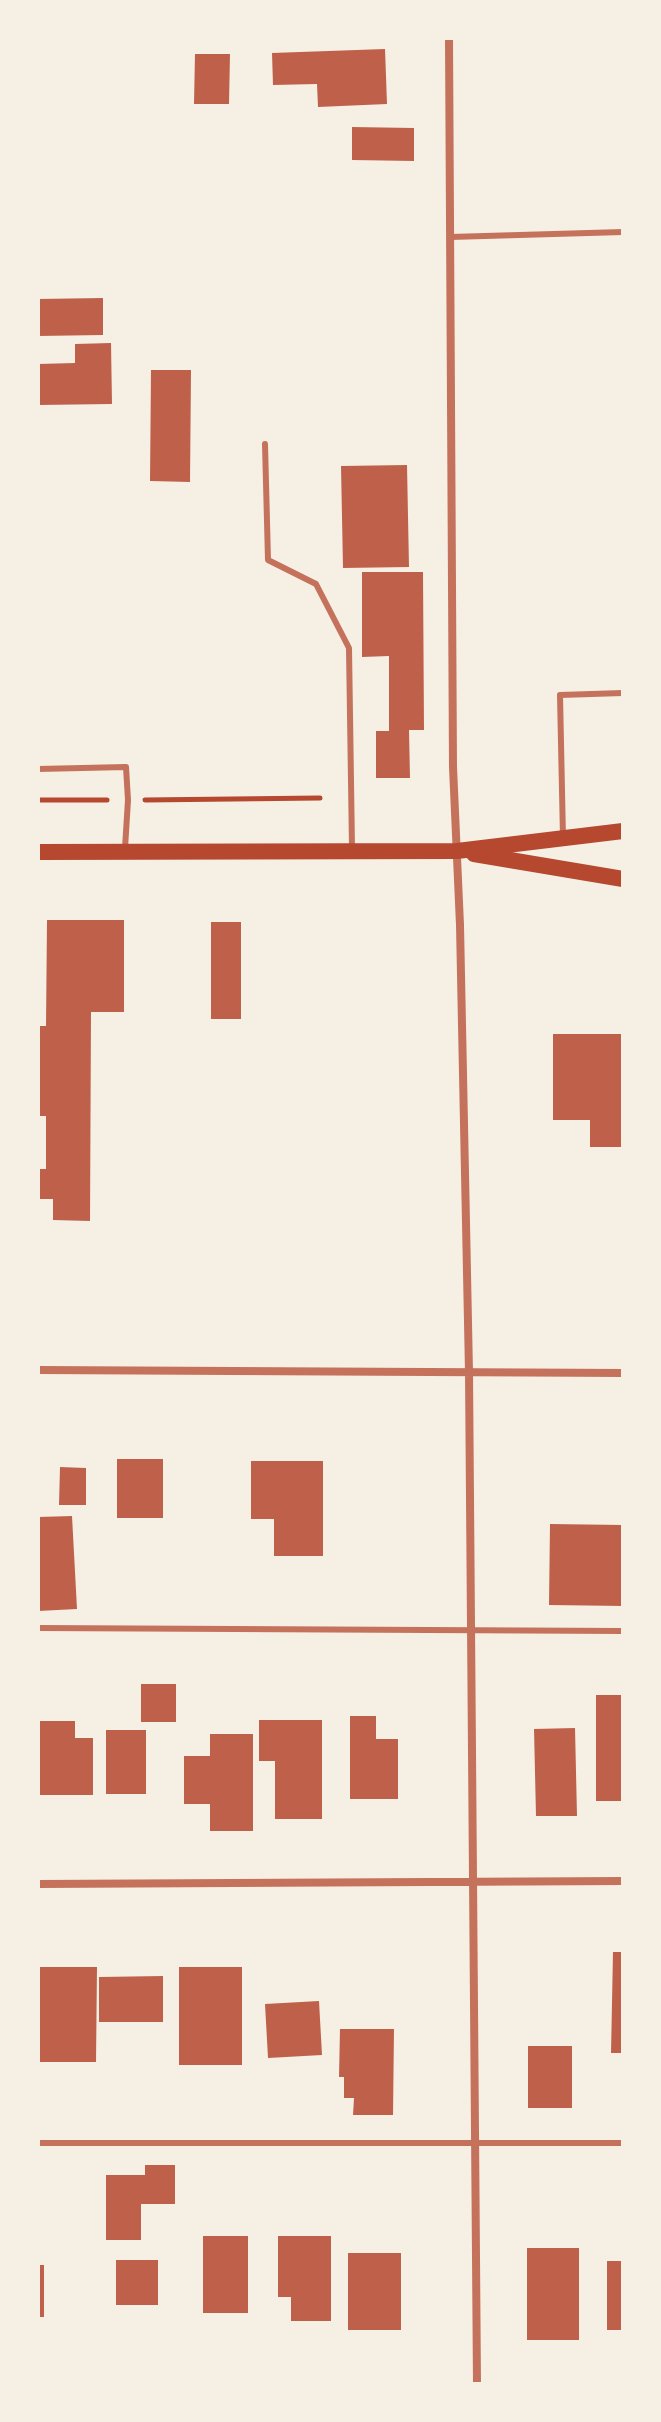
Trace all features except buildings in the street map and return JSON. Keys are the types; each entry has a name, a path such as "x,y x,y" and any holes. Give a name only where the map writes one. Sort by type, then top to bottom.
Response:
{"main road":[{"path":"38,852 457,851 623,831"},
{"path":"457,851 623,879"}],"street":[{"path":"449,38 453,767 469,1372 477,2384"},
{"path":"38,1370 623,1373"},
{"path":"38,1884 623,1881"}],"lane":[{"path":"450,237 623,232"},
{"path":"265,444 268,560 316,584 349,648 352,851"},
{"path":"563,838 560,695 623,693"},
{"path":"38,769 126,767 125,852"},
{"path":"38,1628 623,1631"},
{"path":"38,2143 623,2143"}],"path":[{"path":"38,800 320,798"}]}
